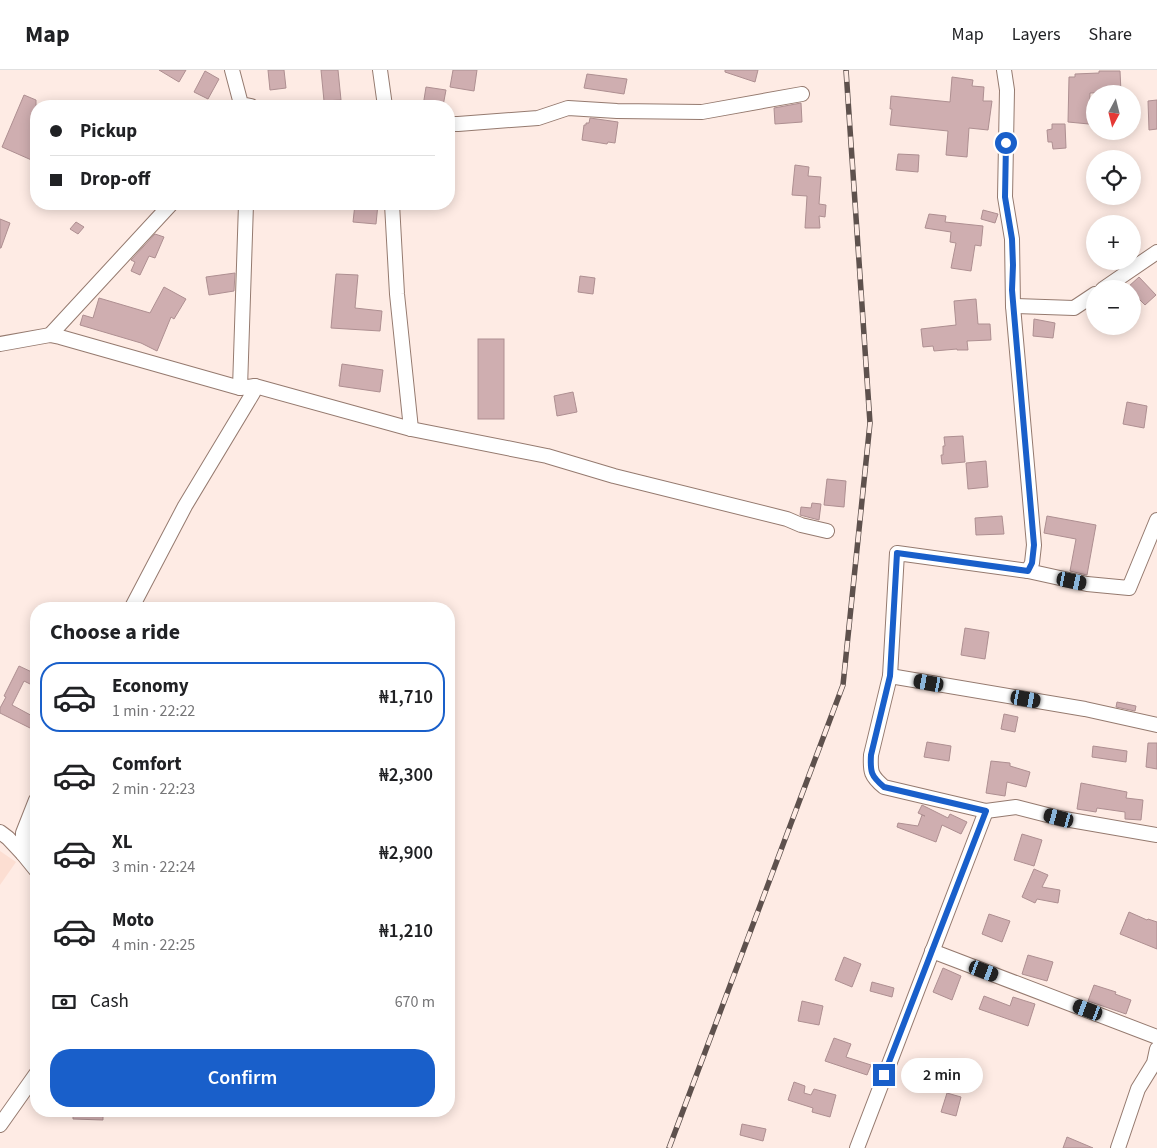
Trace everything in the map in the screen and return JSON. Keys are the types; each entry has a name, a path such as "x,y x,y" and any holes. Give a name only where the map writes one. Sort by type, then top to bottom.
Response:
{"street":[{"path":"232,70 243,100"},
{"path":"236,70 246,94 245,100"},
{"path":"380,70 383,100"},
{"path":"1004,70 1006,90 1005,197 1012,239 1013,306 1034,545 1032,563 1028,571"},
{"path":"455,124 538,118 568,108 617,111 702,112 802,94"},
{"path":"50,335 165,210"},
{"path":"240,388 246,210"},
{"path":"392,210 397,294 411,428"},
{"path":"1116,280 1157,252"},
{"path":"1013,306 1074,308 1086,300"},
{"path":"0,344 50,335 240,388 255,386 411,428 547,456 614,476 827,531"},
{"path":"135,602 185,506 253,393 255,386"},
{"path":"1157,520 1129,588 1087,584 1028,571 897,553 890,676 871,755 871,768 874,778 884,787 986,811 1016,807 1059,818 1157,835"},
{"path":"890,676 1085,709 1157,725"},
{"path":"856,1148 986,811"},
{"path":"23,854 23,833 30,815"},
{"path":"0,832 8,838 30,863"},
{"path":"932,951 1157,1037"},
{"path":"1118,1148 1138,1089 1154,1063 1157,1048"},
{"path":"0,1125 30,1082"}],"shaded area":[{"path":"0,851 16,862 0,885"}],"building":[{"path":"159,70 186,70 179,82"},
{"path":"268,70 284,70 286,88 270,90"},
{"path":"321,70 338,70 341,100 324,100"},
{"path":"453,70 477,70 474,91 450,87"},
{"path":"725,70 758,70 755,82 725,72"},
{"path":"205,71 219,79 208,99 194,92"},
{"path":"1099,71 1120,71 1121,85 1086,85 1086,124 1068,122 1069,77 1075,77 1075,74 1099,73"},
{"path":"587,74 627,79 624,94 584,88"},
{"path":"952,77 973,80 972,86 984,87 983,101 992,101 988,130 969,128 967,157 946,155 948,131 890,125 891,96 950,102"},
{"path":"426,87 446,90 444,100 424,100"},
{"path":"24,95 36,100 30,100 30,159 2,147"},
{"path":"1157,100 1157,129 1149,130 1148,101"},
{"path":"801,103 802,122 775,124 774,108"},
{"path":"590,118 618,122 615,143 608,142 607,144 582,140 584,125 589,123"},
{"path":"1052,124 1065,124 1066,148 1053,149 1052,142 1048,142 1047,130 1052,129"},
{"path":"898,154 919,155 918,172 896,170"},
{"path":"795,165 809,167 808,176 821,177 819,204 826,205 825,217 819,216 820,228 805,228 807,196 792,195"},
{"path":"354,210 377,210 376,224 353,222"},
{"path":"983,210 998,214 995,223 981,219"},
{"path":"929,214 946,216 945,222 983,226 981,246 975,245 971,271 951,268 956,243 950,242 951,232 925,228"},
{"path":"0,219 10,223 1,248 0,248"},
{"path":"76,222 84,227 78,234 70,229"},
{"path":"155,234 164,237 155,258 149,256 140,275 131,271 135,262 131,260"},
{"path":"235,273 234,291 209,295 206,277"},
{"path":"336,274 358,275 355,308 382,311 380,331 331,328"},
{"path":"580,276 595,278 593,294 578,292"},
{"path":"1139,277 1156,295 1145,305 1141,301 1141,280 1136,280"},
{"path":"164,287 186,299 174,319 171,317 157,351 141,343 80,325 83,315 93,318 99,298 150,313"},
{"path":"976,299 978,324 990,324 991,340 967,341 968,350 934,351 933,346 923,347 921,329 956,325 954,301"},
{"path":"1034,319 1055,323 1053,338 1033,336"},
{"path":"478,339 504,339 504,419 478,419"},
{"path":"342,364 383,370 380,392 339,386"},
{"path":"573,392 577,412 557,416 554,396"},
{"path":"1127,402 1147,406 1144,428 1123,424"},
{"path":"963,436 965,462 942,464 941,455 943,455 943,446 945,446 944,437"},
{"path":"986,461 988,487 968,489 966,463"},
{"path":"827,479 846,481 844,507 824,505"},
{"path":"812,503 821,504 819,520 800,515 801,507 811,508"},
{"path":"1002,516 1004,534 976,535 975,518"},
{"path":"1047,516 1096,525 1087,575 1070,571 1076,539 1044,533"},
{"path":"965,628 989,632 985,659 961,655"},
{"path":"19,666 30,671 30,684 24,681 12,705 30,715 30,728 0,713 0,708 6,697 4,696"},
{"path":"1117,702 1136,706 1135,711 1116,707"},
{"path":"1004,714 1018,717 1015,732 1001,729"},
{"path":"927,742 951,746 949,761 924,757"},
{"path":"1148,743 1157,743 1157,769 1146,767"},
{"path":"1093,746 1127,751 1126,762 1092,757"},
{"path":"991,761 1010,763 1010,766 1030,772 1026,787 1007,782 1005,796 986,793"},
{"path":"1081,783 1127,792 1126,798 1143,800 1141,820 1125,819 1125,812 1097,808 1096,812 1077,809"},
{"path":"922,805 948,818 950,814 967,822 961,834 942,825 936,842 897,827 898,823 918,826 922,815 925,816 918,813"},
{"path":"1022,834 1042,840 1034,866 1014,860"},
{"path":"1034,869 1048,875 1042,887 1060,890 1058,903 1037,899 1035,903 1022,897"},
{"path":"1129,912 1157,922 1157,949 1120,934"},
{"path":"989,914 1010,921 1002,942 982,934"},
{"path":"1028,955 1053,962 1047,981 1022,974"},
{"path":"844,957 861,964 852,987 835,980"},
{"path":"943,968 961,976 952,1000 933,992"},
{"path":"872,982 894,988 892,997 870,991"},
{"path":"1094,985 1116,992 1115,994 1131,1000 1126,1014 1088,1001"},
{"path":"984,996 1010,1006 1013,997 1035,1004 1028,1026 979,1009"},
{"path":"802,1001 823,1006 819,1025 798,1021"},
{"path":"834,1038 851,1044 846,1057 871,1065 867,1075 825,1061"},
{"path":"794,1082 805,1086 804,1093 811,1095 814,1089 836,1095 830,1117 812,1112 813,1108 788,1100"},
{"path":"947,1093 961,1097 956,1116 941,1112"},
{"path":"73,1117 103,1117 103,1120 73,1119"},
{"path":"742,1124 766,1129 763,1141 740,1135"},
{"path":"1067,1137 1093,1148 1063,1148"}],"railway":[{"path":"669,1148 843,685 870,423 846,70"}],"route":[{"path":"884,1075 986,811 884,787 874,778 871,768 871,755 890,676 897,553 1028,571 1032,563 1034,545 1012,290 1012,239 1005,197 1006,143"}]}
